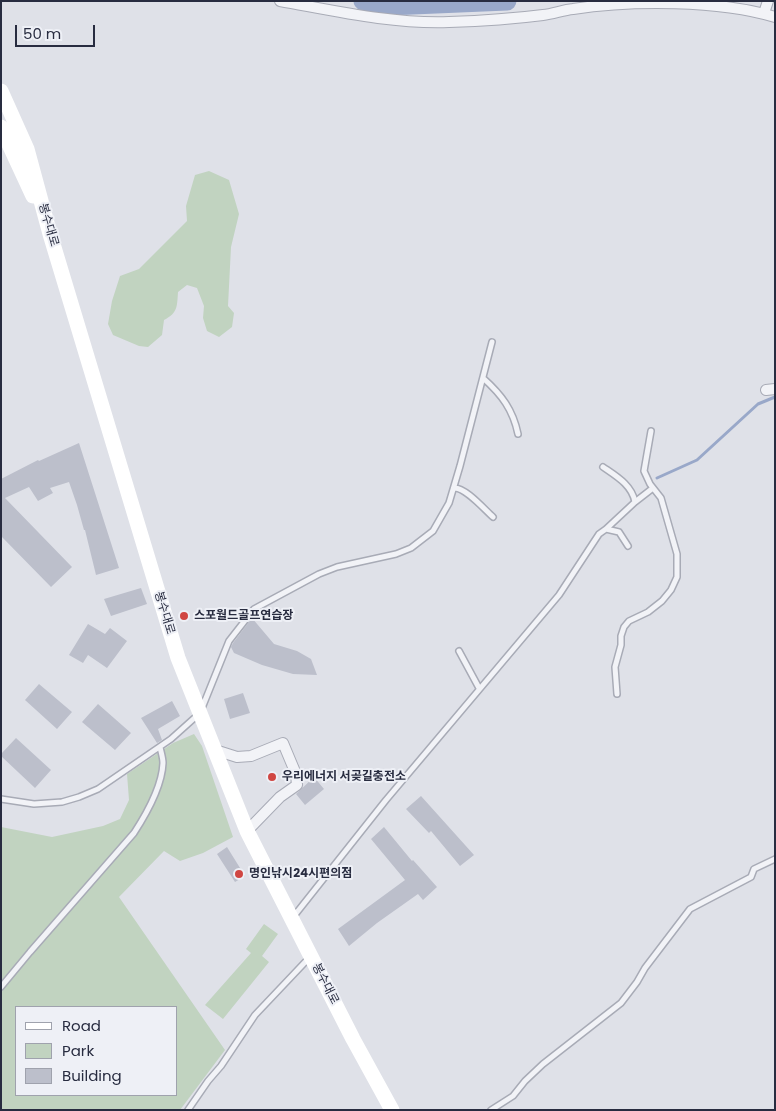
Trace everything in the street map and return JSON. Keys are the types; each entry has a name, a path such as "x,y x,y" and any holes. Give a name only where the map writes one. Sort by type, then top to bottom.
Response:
{"main road":[{"name":"봉수대로","path":"1,91 27,149 50,234 178,658 247,831 392,1110"},
{"path":"1,127 50,234"}],"street":[{"path":"280,1 407,22 450,22 536,16 590,7 661,2 716,4 764,12 775,17"},
{"path":"764,12 768,1"},
{"path":"215,750 237,757 251,756 283,744 296,774 297,785 280,797 247,831"}],"lane":[{"path":"1,799 34,804 62,802 79,798 98,789 160,747 185,728 200,713 229,641 254,609 319,574 337,567 396,554 411,548 433,531 441,520 454,488 492,342"},
{"path":"483,378 506,402 515,417 518,434"},
{"path":"617,694 615,667 624,627 628,621 648,612 662,600 671,590 677,577 678,554 661,498 647,479 644,471 650,431"},
{"path":"603,467 624,482 632,493 635,502"},
{"path":"454,488 465,490 493,517"},
{"path":"292,919 386,800 559,595 599,534 653,488"},
{"path":"606,529 619,532 628,546"},
{"path":"459,651 479,688"},
{"path":"1,987 134,833 147,814 156,793 163,762 160,747"},
{"path":"491,1110 513,1096 525,1080 543,1064 621,1003 690,909 751,877 754,869 775,859"},
{"path":"188,1110 221,1066 255,1015 311,956"}],"green space":[{"path":"209,171 229,180 239,214 231,247 228,306 234,313 232,327 219,337 207,331 203,318 204,306 197,288 187,285 178,292 177,305 174,312 164,320 162,335 148,347 139,346 113,335 108,324 112,301 120,276 139,269 187,221 186,206 195,175"},
{"path":"194,734 202,746 233,837 203,853 180,861 164,851 119,897 225,1050 180,1110 1,1110 1,827 52,837 103,826 120,819 129,800 127,774 173,743"},
{"path":"264,924 278,934 262,956 269,962 223,1019 205,1005 251,953 246,949"}],"building":[{"path":"79,443 119,568 96,575 85,530 69,482 50,488 53,493 38,501 29,487 5,498 72,567 51,587 1,536 1,479 38,460"},
{"path":"141,588 147,604 111,616 104,599"},
{"path":"252,618 274,644 297,651 311,659 317,675 293,674 262,665 234,653 231,647 233,643"},
{"path":"88,624 105,634 110,628 127,641 107,668 88,655 83,663 69,655"},
{"path":"39,684 72,712 57,729 25,700"},
{"path":"243,693 250,713 230,719 224,699"},
{"path":"172,701 180,716 158,729 162,740 157,743 141,718"},
{"path":"98,704 131,733 115,750 82,722"},
{"path":"16,738 51,770 35,788 1,756"},
{"path":"314,777 324,789 305,805 296,794"},
{"path":"421,796 474,855 460,866 431,831 429,833 406,809"},
{"path":"384,827 412,861 437,887 423,900 418,894 377,923 349,946 338,929 405,880 371,839"},
{"path":"227,847 245,876 235,882 217,854"}],"waterway":[{"path":"363,1 389,6 507,1"},
{"path":"657,478 697,460 758,404 775,397"}],"place":[{"name":"스포월드골프연습장","path":"184,616"},
{"name":"우리에너지 서곶길충전소","path":"272,777"},
{"name":"명인낚시24시편의점","path":"239,874"}]}
